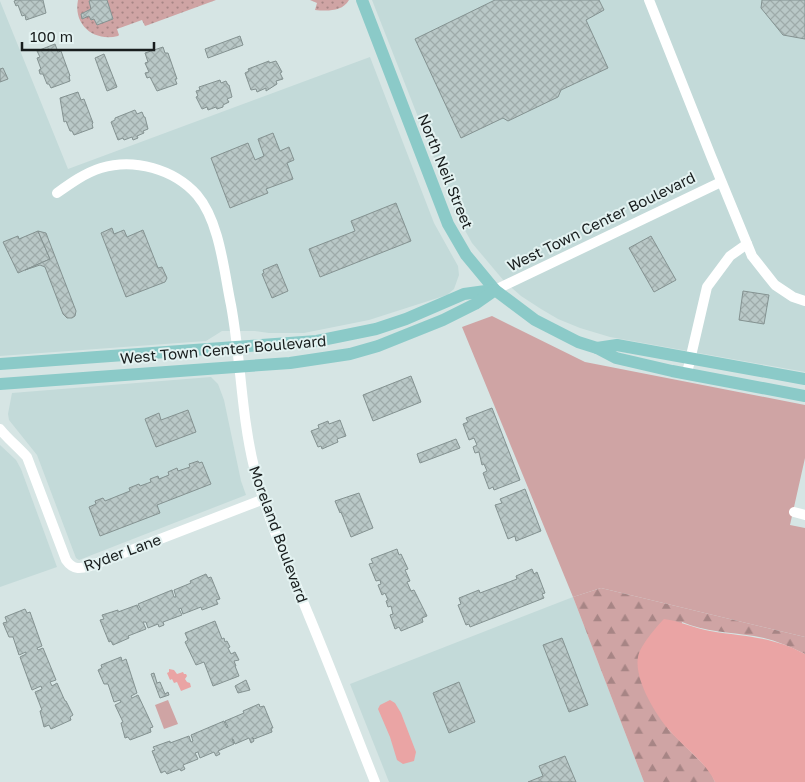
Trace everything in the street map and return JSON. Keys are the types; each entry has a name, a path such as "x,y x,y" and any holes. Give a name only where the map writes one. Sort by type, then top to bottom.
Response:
{"main road":[{"name":"North Neil Street","path":"362,0 448,224 466,255 495,290 535,320 578,342 597,348 616,358 805,396"},
{"name":"West Town Center Boulevard","path":"0,364 317,341 355,334 406,318 464,294 495,290"},
{"name":"West Town Center Boulevard","path":"0,384 239,366 320,359 350,354 378,346 443,320 475,304 495,290"},
{"name":"North Neil Street","path":"597,348 617,345 805,379"}],"street":[{"path":"650,0 752,256 775,285 793,297 805,301"},
{"name":"Moreland Boulevard","path":"57,193 78,178 100,168 126,165 154,168 169,173 198,196 206,208 212,222 224,274 238,346 250,445 264,499 279,542 375,782"},
{"name":"West Town Center Boulevard","path":"495,290 721,182"},
{"path":"687,373 707,287 730,256 747,244"},
{"name":"Ryder Lane","path":"0,429 8,440 16,444 27,457 66,560 76,569 90,566 264,499"},
{"path":"794,512 805,514"}],"shaded area":[{"path":"372,0 805,0 805,372 610,337 558,319 521,296 504,281 472,243 457,216"},
{"path":"0,1 68,169 370,57 434,223 458,266 459,275 454,289 447,295 369,320 304,333 222,331 206,341 0,356"},
{"path":"211,377 218,384 224,400 241,481 246,495 79,560 76,558 37,455 9,420 8,414 12,393"},
{"path":"0,445 16,460 21,469 57,567 0,587"},
{"path":"573,597 644,782 389,782 350,684"},
{"path":"664,619 710,631 770,640 805,654 805,782 715,782 700,761 675,737 658,715 647,696 642,686 638,666 639,653"},
{"path":"169,669 174,670 177,674 183,672 186,674 185,679 190,683 191,687 181,691 177,682 174,683 172,679 170,680 167,673"},
{"path":"390,700 395,703 401,713 416,752 414,761 403,764 397,760 378,709 380,705"}],"green space":[{"path":"78,0 216,0 145,26 142,20 117,29 118,36 109,37 93,34 87,30 79,17 77,9"},
{"path":"310,0 349,0 338,9 324,11 315,10 317,3"},
{"path":"492,316 585,362 805,405 805,458 790,525 805,528 805,637 601,588 573,597 462,327"},
{"path":"601,588 805,637 805,654 767,639 708,630 682,622 668,729 710,771 715,782 644,782 573,597"},
{"path":"168,700 178,724 164,729 155,705"}],"building":[{"path":"43,0 46,13 26,20 25,15 22,16 18,5 16,6 14,1"},
{"path":"107,0 113,19 97,25 94,19 91,20 89,16 82,19 81,14 91,9 89,1"},
{"path":"495,0 599,0 604,10 586,20 608,68 561,90 558,97 508,121 503,118 461,138 415,39"},
{"path":"762,0 805,0 805,39 783,35 761,8"},
{"path":"240,36 243,45 208,58 205,49"},
{"path":"55,44 58,52 61,51 70,81 51,88 43,74 40,74 39,70 41,69 37,58 40,57 37,51"},
{"path":"163,47 165,53 168,53 177,84 157,91 150,77 147,78 145,73 149,72 145,63 148,62 145,53"},
{"path":"104,54 117,87 107,91 95,58"},
{"path":"269,61 269,63 276,61 282,72 280,73 283,79 276,81 277,84 266,91 266,88 257,92 256,89 251,90 245,73 249,71 248,69"},
{"path":"3,68 8,79 0,82 0,69"},
{"path":"220,80 221,83 226,81 229,85 232,97 227,99 229,102 217,109 216,107 208,110 207,107 202,109 196,97 198,96 196,91 200,90 199,87"},
{"path":"78,92 81,100 84,99 93,128 74,135 66,121 64,122 60,98"},
{"path":"135,110 137,114 142,112 148,129 133,140 132,137 118,140 111,122 115,118"},
{"path":"273,133 280,151 289,147 294,160 287,163 293,179 266,189 268,193 230,208 211,158 248,143 255,160 264,156 258,139"},
{"path":"396,203 411,241 320,277 309,249 355,231 351,221"},
{"path":"112,228 114,234 124,230 127,237 143,230 158,268 162,267 167,278 165,282 126,297 101,233"},
{"path":"38,231 50,259 18,273 3,242 18,236 19,239"},
{"path":"38,231 46,233 76,311 75,316 72,318 67,318 63,314 45,267 40,265 25,270 50,259"},
{"path":"651,236 676,280 654,292 629,248"},
{"path":"277,264 288,291 272,298 262,274 264,273 263,270"},
{"path":"743,291 769,295 764,324 739,320"},
{"path":"411,376 421,402 373,421 363,395"},
{"path":"492,408 520,480 494,490 493,487 489,489 483,473 487,471 484,464 482,465 479,452 475,453 473,447 477,445 474,438 469,440 463,424 468,422 466,418"},
{"path":"188,410 196,432 156,447 145,419 159,413 161,420"},
{"path":"340,420 346,436 337,439 338,442 322,449 321,446 318,447 311,431 319,428 318,425 328,421 329,424"},
{"path":"456,439 460,448 420,463 417,454"},
{"path":"198,461 199,463 202,462 211,484 157,505 160,513 100,536 89,507 96,504 95,501 103,498 105,501 130,491 129,488 151,482 150,479 158,476 159,479 169,475 168,472 177,468 178,471 190,467 189,464"},
{"path":"525,489 541,531 516,541 515,536 508,539 495,505 502,503 500,499"},
{"path":"359,493 373,528 351,537 335,501"},
{"path":"397,549 408,569 405,570 410,581 407,582 411,591 414,590 427,616 422,618 423,622 401,631 399,627 395,629 390,615 393,614 391,606 388,607 385,593 382,595 378,585 381,584 380,580 376,581 369,564 373,563 371,559"},
{"path":"532,569 534,574 537,572 545,593 542,594 544,598 470,627 469,624 466,625 458,605 461,604 459,598 479,590 480,593 517,579 516,576"},
{"path":"206,574 208,578 211,577 220,599 216,600 218,604 202,610 201,607 183,614 181,608 179,609 182,615 163,622 164,625 159,627 158,624 148,628 146,622 143,622 146,629 128,636 129,638 113,645 111,641 109,642 100,620 104,619 102,615 118,610 118,612 137,605 139,610 141,610 138,604 172,590 174,597 176,597 174,590"},
{"path":"25,609 27,613 30,612 42,646 37,648 38,650 43,648 56,680 50,682 52,686 57,683 73,715 70,717 71,720 51,729 49,725 44,727 40,711 42,710 35,692 42,689 41,686 32,690 20,657 26,654 26,652 19,655 13,637 9,637 3,623 7,622 5,617"},
{"path":"215,621 222,639 224,638 225,642 227,641 230,647 228,648 231,654 235,652 239,660 234,661 239,676 213,686 204,662 196,665 185,642 188,640 185,633"},
{"path":"562,638 588,705 569,712 543,645"},
{"path":"121,657 122,661 126,659 137,693 131,696 132,698 138,695 153,727 150,728 151,732 130,740 128,737 125,738 121,723 123,722 115,705 121,702 120,700 114,702 108,684 104,684 98,670 102,668 101,665"},
{"path":"154,673 157,683 160,682 165,694 168,692 169,695 160,698 151,674"},
{"path":"246,680 250,690 238,693 235,686"},
{"path":"459,682 475,722 449,733 433,693"},
{"path":"259,704 260,707 264,706 273,728 271,728 272,732 254,739 252,737 254,741 251,743 249,738 235,744 232,739 234,744 218,751 220,754 216,756 214,752 200,758 198,752 195,753 198,759 183,765 185,769 167,774 165,771 161,773 152,751 155,750 153,747 189,736 191,742 193,741 191,735 224,721 227,728 225,721"},
{"path":"565,756 576,782 528,782 543,776 539,766"}]}
